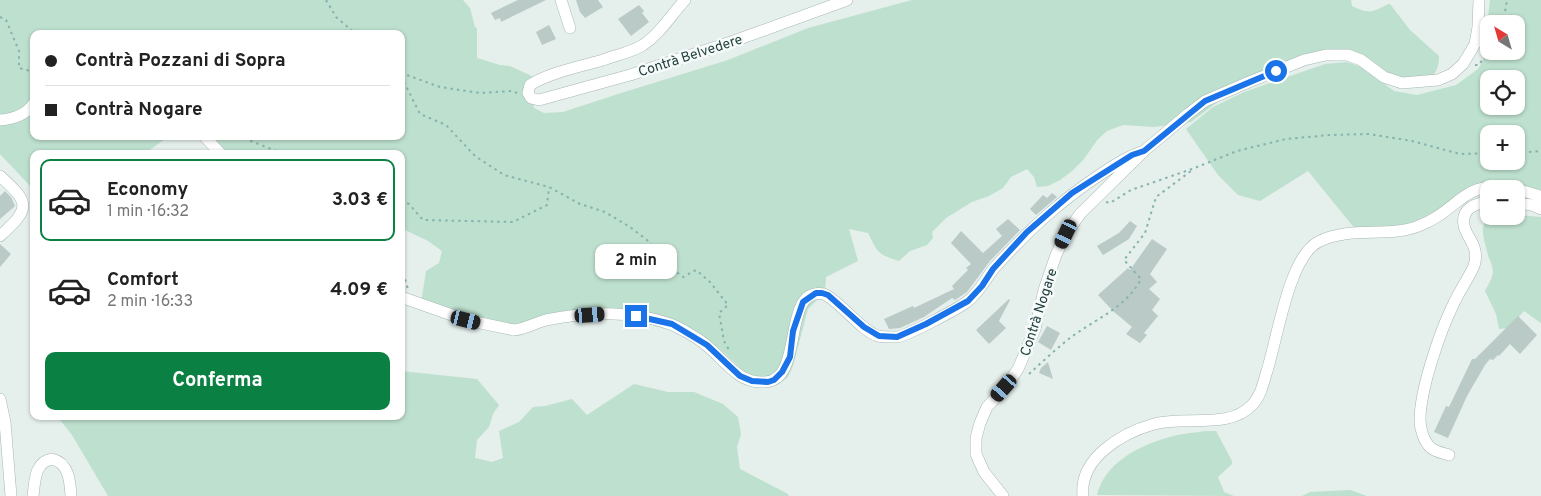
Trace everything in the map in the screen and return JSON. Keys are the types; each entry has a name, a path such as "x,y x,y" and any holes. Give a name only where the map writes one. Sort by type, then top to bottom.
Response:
{"street":[{"path":"561,0 570,28"},
{"path":"531,98 528,93 530,85 538,80 618,56 642,45 659,32 685,0"},
{"name":"Contrà Belvedere","path":"531,98 539,100 630,75 731,42 847,0"},
{"path":"406,299 466,320 514,330 521,330 541,321 572,316 609,314 654,319 672,324 707,345 720,359 743,378 768,382 774,380 782,372 790,357 793,331 799,310 808,298 819,293 828,295 864,327 879,336 897,337 926,324 968,301 982,286 993,269 1027,232 1072,193 1132,155 1144,151 1205,101 1304,60 1326,55 1348,55 1361,60 1384,77 1402,82 1438,80 1452,74 1463,64 1475,44 1479,0"},
{"path":"0,120 22,115 30,108"},
{"path":"208,140 217,150"},
{"name":"Contrà Nogare","path":"1003,496 984,472 976,454 976,438 980,423 987,407 1004,388 1024,356 1035,329 1044,290 1056,255 1066,234 1080,214 1144,151"},
{"path":"0,176 18,192 23,202 23,208 19,217 0,236"},
{"path":"1083,496 1082,488 1094,458 1121,438 1155,423 1231,418 1246,411 1254,404 1261,391 1269,367 1295,273 1305,254 1316,243 1338,234 1409,230 1423,225 1474,190 1480,188"},
{"path":"1525,192 1541,198"},
{"path":"1449,454 1432,450 1426,443 1420,422 1422,403 1432,361 1442,334 1454,303 1476,260 1474,247 1464,226 1465,213 1468,209 1480,203"},
{"path":"1525,204 1541,209"},
{"path":"0,399 5,422 11,496"},
{"path":"33,496 35,479 40,466 48,459 60,462 66,469 69,477 70,496"}],"path":[{"path":"326,0 336,17 351,30"},
{"path":"1505,15 1508,0"},
{"path":"0,17 6,20 19,51 19,68 30,71"},
{"path":"405,75 440,87 480,93 512,91 531,98"},
{"path":"405,82 420,114 446,125 475,156 504,175 548,187 580,204 605,212 647,240 670,267 683,277 696,270 710,282 728,305 719,313 724,340 730,350 720,359"},
{"path":"1106,189 1104,201 1110,203 1131,190 1237,151 1286,139 1369,134 1412,141 1460,154 1480,154"},
{"path":"244,140 272,150"},
{"path":"1525,152 1541,151"},
{"path":"1027,376 1071,338 1113,311 1136,290 1141,279 1124,260 1145,233 1156,197 1192,169"},
{"path":"405,202 409,204 423,220 513,222 547,205 548,187"}],"green space":[{"path":"0,0 463,0 470,8 475,27 477,28 477,58 510,66 536,78 531,95 534,108 544,113 563,112 728,60 808,28 912,0 1351,0 1352,6 1366,11 1390,4 1410,30 1439,56 1438,66 1434,74 1420,84 1339,58 1314,63 1268,78 1223,98 1191,122 1154,127 1123,125 1107,131 1098,139 1084,159 1060,180 1048,186 1037,187 1034,177 1027,169 1011,177 1003,188 989,196 972,202 946,218 932,232 933,238 927,245 910,251 899,261 879,252 868,233 849,229 858,261 826,277 825,292 808,309 793,366 788,377 779,384 773,385 750,377 719,348 699,334 625,311 510,325 421,304 426,271 439,263 442,251 428,241 405,230 405,150 224,150 215,140 405,140 405,30 30,30 30,140 163,140 150,150 30,150 30,186 0,154"},
{"path":"1490,0 1541,0 1541,195 1525,191 1525,180 1480,180 1480,189 1409,224 1356,230 1308,171 1260,201 1238,195 1218,175 1186,129 1213,107 1244,92 1325,64 1347,62 1361,67 1394,91 1417,95 1456,85 1478,69 1483,60 1525,60 1525,15 1488,15"},
{"path":"1525,216 1541,217 1541,323 1524,311 1509,328 1499,329 1496,314 1485,291 1493,273 1483,230 1484,225 1525,225"},
{"path":"405,371 477,379 499,405 493,414 489,427 477,440 475,458 492,462 503,458 499,431 519,422 533,407 572,399 587,415 634,384 668,392 694,392 723,404 738,417 741,434 737,447 740,469 789,496 108,496 72,435 60,420 405,420"},
{"path":"1216,431 1232,461 1232,464 1218,477 1224,492 1234,496 1097,495 1107,474 1115,465 1144,446 1171,437"},
{"path":"1350,490 1367,496 1302,496 1310,492"}],"building":[{"path":"518,0 546,0 501,22 500,18 495,20 491,13"},
{"path":"576,0 598,0 603,7 585,18 580,12"},
{"path":"639,5 649,22 631,36 618,19"},
{"path":"549,25 556,39 542,45 536,32"},
{"path":"5,191 11,197 15,206 0,219 0,196"},
{"path":"1052,193 1057,197 1036,215 1030,209 1043,195 1047,198"},
{"path":"1008,219 1020,230 990,261 967,292 955,300 952,298 924,317 900,328 889,329 884,319 913,306 914,308 954,289 952,286 968,270 966,268 971,264 951,243 961,231 983,253 1002,236 996,229"},
{"path":"1130,221 1137,226 1129,239 1103,255 1097,246 1119,233"},
{"path":"1152,239 1167,249 1150,274 1157,282 1149,289 1160,299 1152,310 1158,316 1144,333 1147,335 1140,343 1126,334 1132,327 1098,295 1128,268 1130,270"},
{"path":"0,244 11,254 0,267"},
{"path":"1009,299 999,321 1006,328 989,344 976,330"},
{"path":"1518,316 1537,335 1520,354 1510,344 1499,356 1493,360 1490,359 1467,396 1448,438 1434,432 1446,406 1449,407 1472,359 1475,359"},
{"path":"1047,326 1060,333 1051,350 1038,342"},
{"path":"1048,362 1053,379 1039,373 1041,368"}],"route":[{"path":"636,316 672,324 707,345 740,376 752,381 761,382 774,380 782,372 790,357 793,331 799,310 803,302 816,293 828,295 874,334 897,337 926,324 968,301 982,286 993,269 1027,232 1072,193 1132,155 1144,151 1205,101 1276,71"}]}
